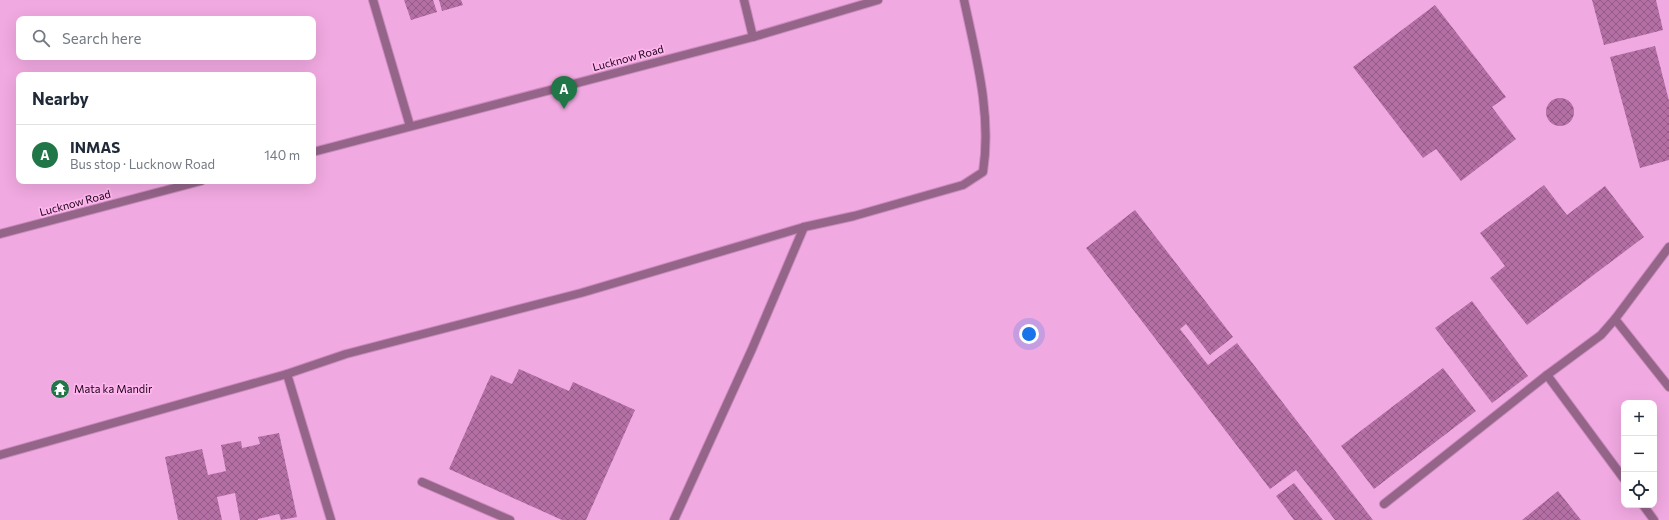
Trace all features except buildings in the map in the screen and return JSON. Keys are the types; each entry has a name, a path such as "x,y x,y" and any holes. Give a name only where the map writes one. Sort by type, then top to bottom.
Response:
{"street":[{"path":"373,0 410,126"},
{"path":"744,0 753,37"},
{"name":"Lucknow Road","path":"316,151 753,37 878,0"},
{"path":"0,455 287,374 346,354 581,293 804,227 854,216 963,186 983,172 986,152 986,111 964,0"},
{"name":"Lucknow Road","path":"0,234 190,184"},
{"path":"674,520 752,349 804,227"},
{"path":"1384,504 1547,375 1601,335 1615,319 1669,247"},
{"path":"1615,319 1669,387"},
{"path":"287,374 331,520"},
{"path":"1547,375 1621,475"},
{"path":"422,482 510,520"},
{"path":"1645,508 1654,520"}],"place":[{"name":"INMAS","path":"564,109"},
{"name":"Mata ka Mandir","path":"60,389"}]}
